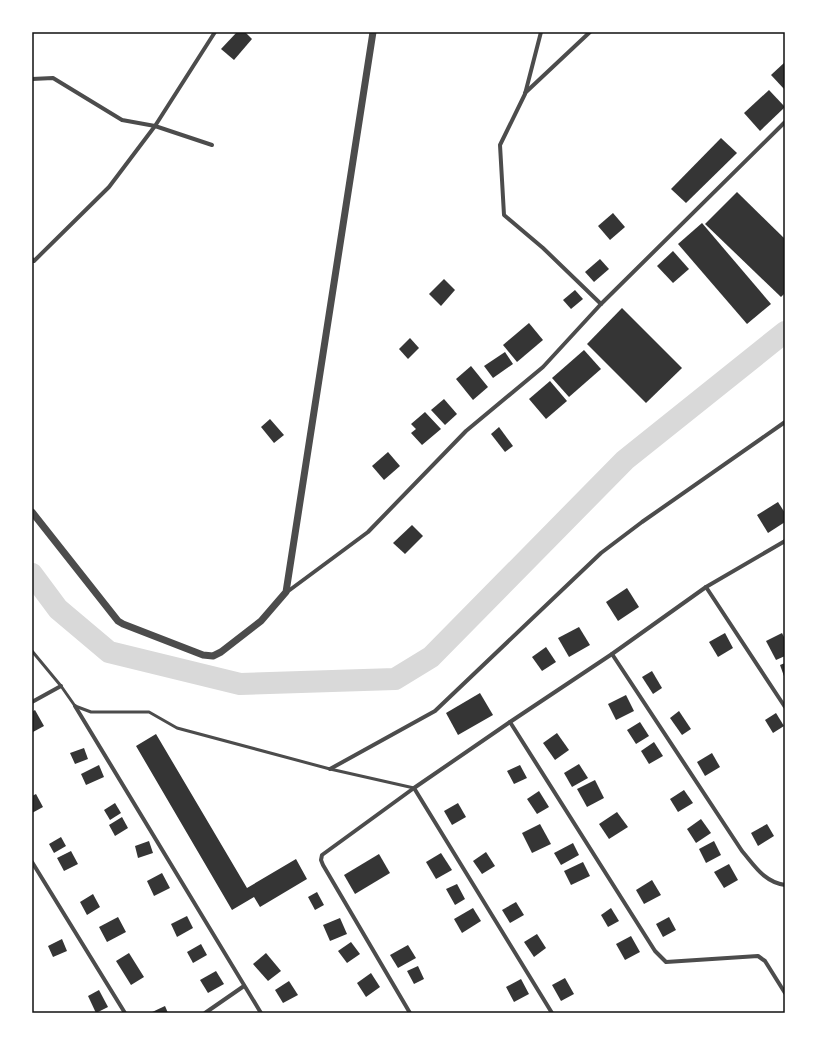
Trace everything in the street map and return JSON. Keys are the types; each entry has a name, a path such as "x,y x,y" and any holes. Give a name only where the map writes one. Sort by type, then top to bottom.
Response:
{"street":[{"path":"32,259 34,261 109,187 155,126 215,32"},
{"path":"286,592 373,32"},
{"path":"541,32 525,94 500,145 504,215 544,248 601,304"},
{"path":"525,94 590,32"},
{"path":"32,79 53,78 122,120 155,126 212,145"},
{"path":"32,512 118,621 203,655 213,656 221,652 261,621 286,592 368,532 466,431 543,367 601,304 785,122"},
{"path":"330,769 435,711 601,553 642,522 785,422"},
{"path":"410,1013 321,860 322,855 414,788 612,654 706,587 785,541"},
{"path":"706,587 785,707"},
{"path":"612,654 742,851 765,878 776,884 785,885"},
{"path":"32,702 62,686"},
{"path":"75,706 261,1013"},
{"path":"510,722 655,951 666,962 758,956 765,961 785,993"},
{"path":"414,788 552,1013"},
{"path":"32,862 125,1013"},
{"path":"205,1013 244,986"}],"lane":[{"path":"32,651 62,686 75,706 91,712 149,712 177,728 330,769 414,788"}],"building":[{"path":"237,32 245,32 252,39 234,60 221,49"},
{"path":"785,62 785,90 771,75"},
{"path":"769,90 785,107 760,131 744,113"},
{"path":"721,138 737,153 686,203 671,189"},
{"path":"737,192 785,239 785,293 781,297 705,224"},
{"path":"613,213 625,227 610,240 598,226"},
{"path":"702,223 771,304 747,324 678,244"},
{"path":"673,251 689,269 673,283 657,266"},
{"path":"600,259 609,269 594,282 585,272"},
{"path":"444,279 455,290 441,306 429,294"},
{"path":"575,290 583,299 571,309 563,300"},
{"path":"622,308 682,368 646,403 587,344"},
{"path":"529,323 543,340 517,362 503,345"},
{"path":"410,338 419,348 408,359 399,349"},
{"path":"584,350 601,369 569,397 552,378"},
{"path":"505,352 513,364 493,378 484,366"},
{"path":"471,366 488,387 473,400 456,379"},
{"path":"550,381 567,401 546,419 529,399"},
{"path":"444,399 457,414 445,425 431,410"},
{"path":"425,412 441,429 422,445 411,433 416,429 411,424"},
{"path":"270,419 284,435 274,443 261,427"},
{"path":"499,427 513,446 505,452 491,434"},
{"path":"388,452 400,466 384,480 372,466"},
{"path":"778,502 785,513 785,522 768,533 757,515"},
{"path":"412,525 423,536 405,554 393,543"},
{"path":"627,588 639,607 618,621 606,602"},
{"path":"579,627 590,645 569,657 558,638"},
{"path":"725,633 733,648 718,657 709,642"},
{"path":"782,633 785,639 785,656 776,660 766,641"},
{"path":"546,647 556,662 542,671 532,657"},
{"path":"785,663 785,679 780,665"},
{"path":"652,671 662,688 653,694 642,677"},
{"path":"480,693 493,715 458,735 446,713"},
{"path":"626,695 634,711 616,720 608,704"},
{"path":"35,710 44,726 33,732 32,712"},
{"path":"679,711 691,729 682,735 670,718"},
{"path":"776,713 784,726 773,733 765,720"},
{"path":"640,722 649,736 636,744 627,730"},
{"path":"557,733 569,750 555,760 543,743"},
{"path":"156,734 247,888 296,859 307,879 260,907 254,897 232,910 136,746"},
{"path":"654,742 663,756 649,764 641,751"},
{"path":"84,748 88,759 75,764 70,753"},
{"path":"712,753 720,767 705,776 697,762"},
{"path":"579,764 588,778 572,787 564,773"},
{"path":"99,765 104,777 86,785 81,774"},
{"path":"520,765 527,778 514,784 507,771"},
{"path":"595,780 604,798 587,807 577,789"},
{"path":"684,790 693,803 678,812 670,799"},
{"path":"539,791 549,807 537,814 527,799"},
{"path":"36,794 43,807 32,813 32,796"},
{"path":"115,803 121,813 110,820 104,810"},
{"path":"458,803 466,817 452,825 444,811"},
{"path":"617,812 628,827 609,839 599,824"},
{"path":"122,817 128,828 115,836 109,825"},
{"path":"701,819 711,833 696,843 687,829"},
{"path":"540,824 551,844 532,853 522,833"},
{"path":"767,824 774,836 758,846 751,833"},
{"path":"61,837 66,846 54,853 49,844"},
{"path":"149,841 153,853 138,858 135,846"},
{"path":"714,841 721,855 706,863 699,849"},
{"path":"573,843 579,855 561,865 554,853"},
{"path":"71,851 78,864 64,871 57,858"},
{"path":"486,852 495,866 482,874 473,861"},
{"path":"441,853 452,870 436,879 426,862"},
{"path":"379,854 390,873 355,894 344,875"},
{"path":"583,862 590,876 571,885 564,871"},
{"path":"729,864 738,880 724,888 714,872"},
{"path":"162,873 170,888 154,896 147,881"},
{"path":"652,880 661,895 644,904 636,890"},
{"path":"457,884 465,899 455,905 446,889"},
{"path":"317,892 324,905 315,910 308,897"},
{"path":"93,894 100,907 87,915 80,902"},
{"path":"516,902 524,915 510,923 502,910"},
{"path":"473,908 481,921 462,933 454,919"},
{"path":"611,908 619,921 608,927 601,915"},
{"path":"187,916 193,928 177,937 171,924"},
{"path":"118,917 126,932 107,942 99,927"},
{"path":"669,917 676,930 663,937 656,924"},
{"path":"340,918 347,934 330,941 323,925"},
{"path":"537,934 546,948 534,957 524,942"},
{"path":"631,936 640,952 625,960 616,944"},
{"path":"62,939 67,951 53,957 48,946"},
{"path":"351,942 360,954 347,963 338,951"},
{"path":"201,944 207,955 193,963 187,952"},
{"path":"408,945 416,958 398,968 390,955"},
{"path":"129,953 144,977 131,985 116,961"},
{"path":"266,953 281,971 268,981 253,964"},
{"path":"418,966 424,979 414,984 407,971"},
{"path":"216,971 224,984 208,993 200,980"},
{"path":"371,973 380,987 366,997 357,983"},
{"path":"565,978 574,994 561,1001 552,985"},
{"path":"521,979 529,994 514,1002 506,987"},
{"path":"289,981 298,995 283,1003 275,990"},
{"path":"99,990 108,1007 96,1013 88,996"},
{"path":"165,1006 168,1013 150,1013"}],"waterway":[{"path":"32,574 58,609 109,652 240,684 395,679 431,657 625,460 785,332"}]}
